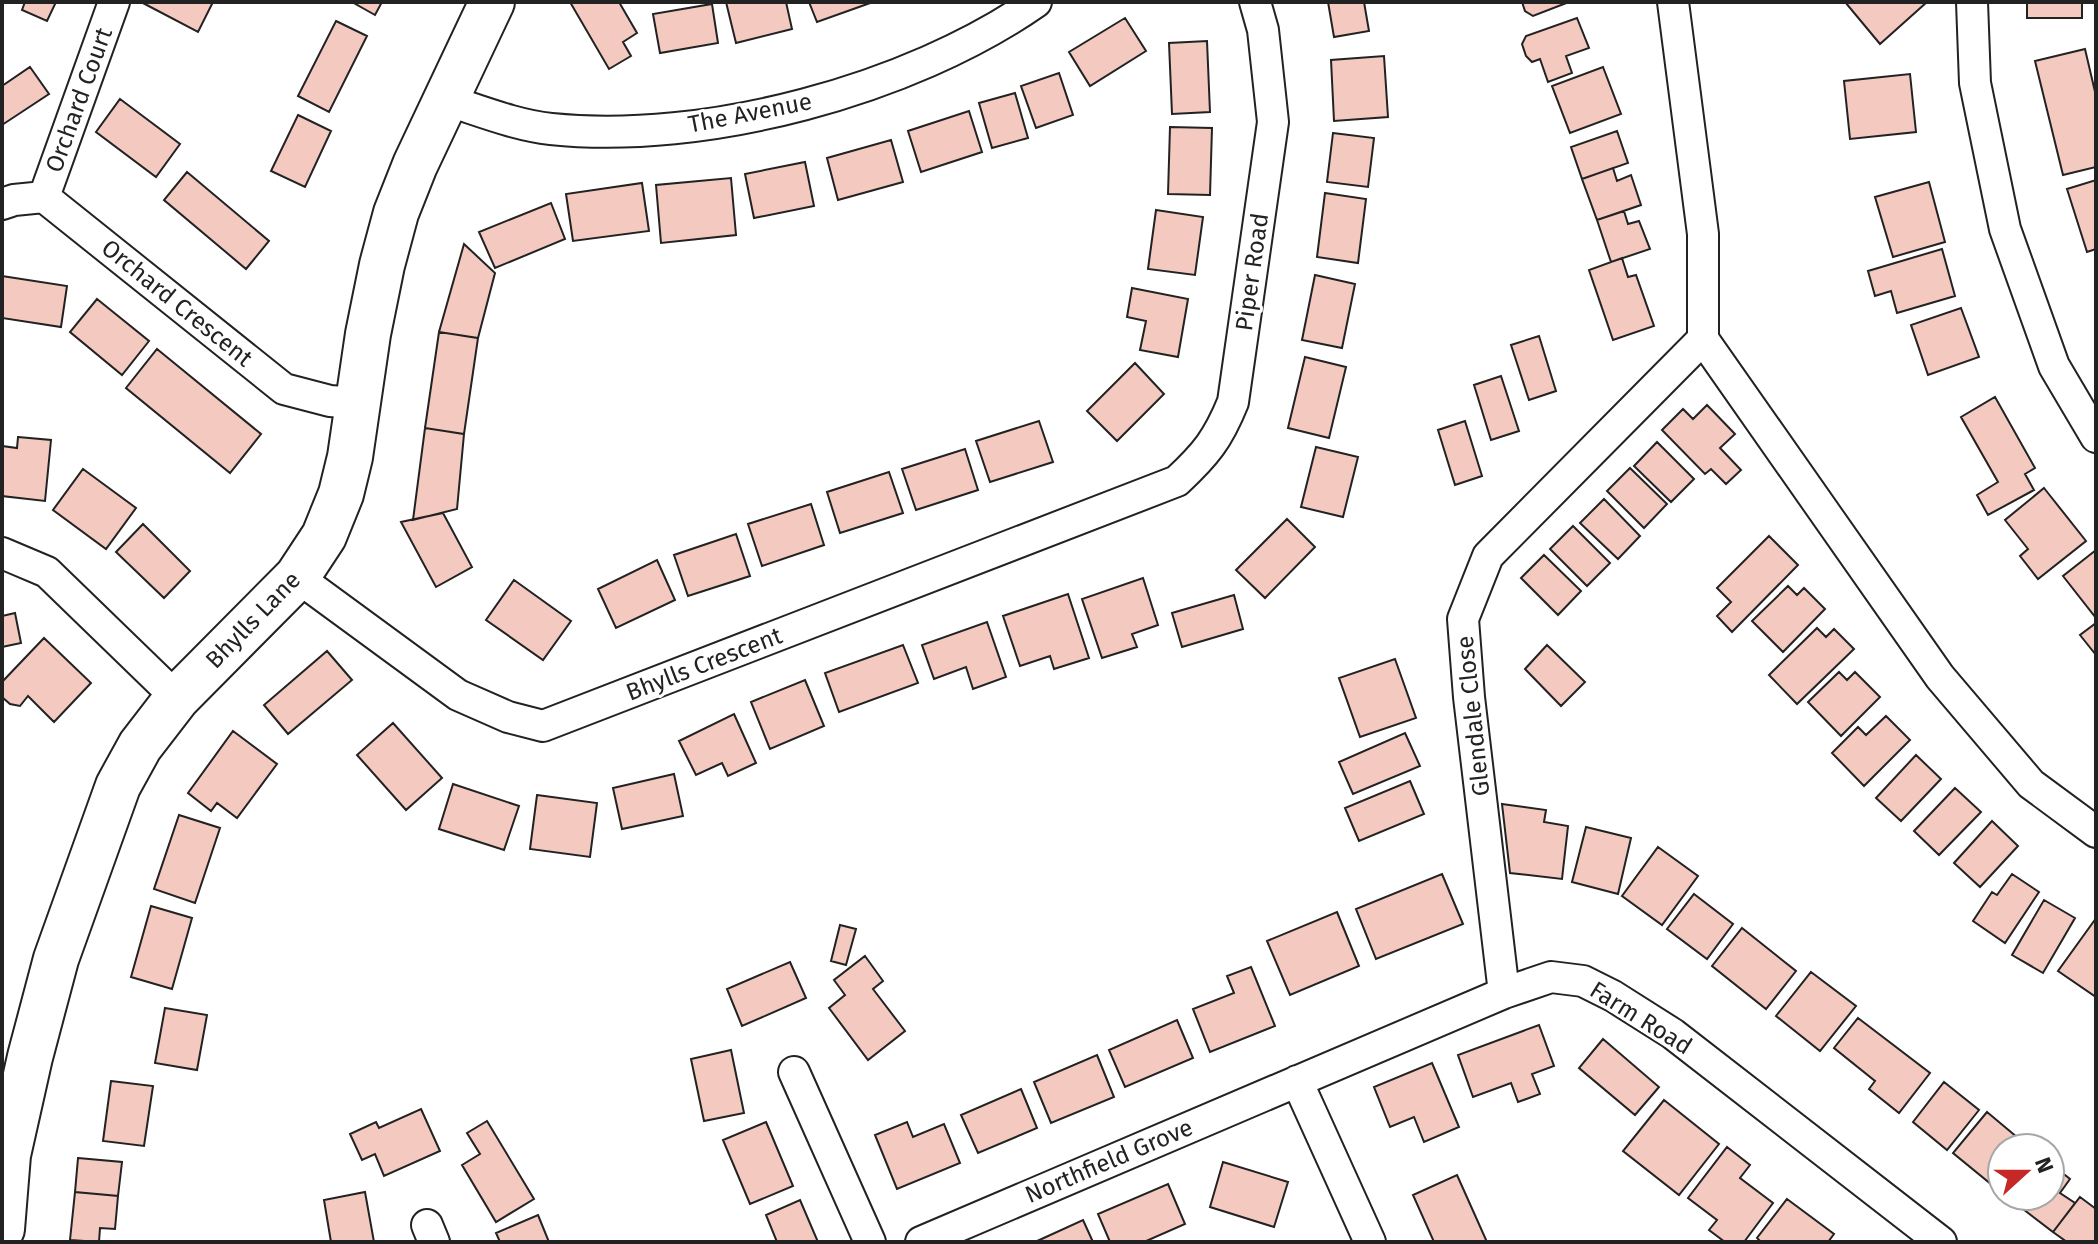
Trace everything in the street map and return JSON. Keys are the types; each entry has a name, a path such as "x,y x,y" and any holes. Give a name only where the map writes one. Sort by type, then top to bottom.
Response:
{"street":[{"name":"Orchard Court","path":"44,197 114,2"},
{"name":"Bhylls Lane","path":"2,1229 8,1155 30,1057 56,959 118,786 140,746 177,698 297,577 324,536 341,494 350,457 382,265 396,213 415,165 492,2"},
{"name":"The Avenue","path":"446,100 513,122 549,129 658,129 743,118 894,77 1013,18 1036,2"},
{"name":"Piper Road","path":"1137,499 1177,481 1201,459 1220,434 1233,402 1273,122 1263,30 1255,2"},
{"path":"1673,2 1703,234 1703,339 1940,677 2031,784 2096,832"},
{"path":"1972,2 1975,83 2005,229 2054,366 2096,437"},
{"path":"2,204 44,197"},
{"name":"Orchard Crescent","path":"44,197 284,389 330,401 357,403"},
{"name":"Glendale Close","path":"1504,993 1469,697 1463,619 1488,556 1703,339"},
{"name":"Bhylls Crescent","path":"297,577 458,695 508,717 543,726 1137,499"},
{"path":"2,553 47,572 177,698"},
{"name":"Farm Road","path":"1297,1081 1504,993 1551,977 1583,981 1673,1034 1941,1242"},
{"path":"794,1072 870,1242"},
{"path":"1297,1081 1370,1242"},
{"name":"Northfield Grove","path":"921,1242 1297,1081"}],"building":[{"path":"25,2 56,2 47,21 22,10"},
{"path":"141,2 213,2 198,32"},
{"path":"352,2 382,2 375,15"},
{"path":"570,2 619,2 637,33 623,42 631,56 609,69"},
{"path":"726,2 786,2 792,29 736,43"},
{"path":"809,2 873,2 817,22"},
{"path":"1328,2 1364,2 1369,31 1334,37"},
{"path":"1522,2 1569,2 1533,16 1525,11"},
{"path":"1845,2 1927,2 1880,44"},
{"path":"2027,2 2082,2 2082,18 2027,18"},
{"path":"712,4 718,43 660,53 653,14"},
{"path":"1125,18 1146,51 1090,86 1069,52"},
{"path":"1577,18 1589,48 1566,56 1572,73 1548,82 1540,59 1532,62 1522,44 1526,36"},
{"path":"336,21 367,36 329,112 298,96"},
{"path":"1207,41 1210,112 1172,114 1169,43"},
{"path":"2085,49 2096,96 2096,167 2063,175 2035,61"},
{"path":"1384,56 1388,117 1334,121 1331,60"},
{"path":"30,67 49,94 2,125 2,86"},
{"path":"1603,67 1621,114 1570,133 1552,86"},
{"path":"1059,73 1073,115 1036,128 1021,86"},
{"path":"1910,74 1916,132 1850,139 1844,81"},
{"path":"1015,93 1028,138 992,148 979,103"},
{"path":"120,99 180,144 156,177 96,132"},
{"path":"969,111 982,152 921,172 908,131"},
{"path":"298,115 331,131 305,187 271,171"},
{"path":"1170,127 1212,128 1210,195 1168,194"},
{"path":"1617,131 1628,163 1582,179 1571,147"},
{"path":"1333,133 1374,138 1368,187 1327,182"},
{"path":"891,140 903,182 838,200 827,158"},
{"path":"805,162 814,206 754,218 745,174"},
{"path":"1613,168 1617,181 1631,175 1641,205 1597,220 1582,179"},
{"path":"187,172 269,241 246,269 164,200"},
{"path":"731,178 736,235 661,243 656,185"},
{"path":"2096,180 2096,249 2087,252 2067,189"},
{"path":"1929,182 1945,242 1893,257 1875,197"},
{"path":"642,183 649,231 573,241 566,194"},
{"path":"1325,193 1366,199 1358,263 1317,257"},
{"path":"551,203 565,239 495,268 479,232"},
{"path":"1156,210 1203,217 1195,275 1148,269"},
{"path":"1624,211 1628,224 1639,221 1650,249 1611,262 1597,220"},
{"path":"464,244 495,273 478,338 439,332"},
{"path":"1942,249 1955,296 1897,313 1891,291 1875,296 1868,271"},
{"path":"1622,258 1628,277 1636,275 1654,326 1613,340 1589,270"},
{"path":"1315,275 1355,284 1342,348 1302,340"},
{"path":"2,276 67,286 61,327 2,318"},
{"path":"1132,288 1188,299 1178,357 1140,350 1146,321 1127,317"},
{"path":"97,299 149,341 122,375 70,332"},
{"path":"1961,308 1979,357 1928,375 1911,325"},
{"path":"439,332 478,338 464,434 425,428"},
{"path":"1539,336 1556,391 1529,400 1511,345"},
{"path":"157,349 261,434 230,473 126,388"},
{"path":"1305,357 1346,367 1329,438 1288,428"},
{"path":"1135,363 1164,394 1117,441 1087,411"},
{"path":"1501,376 1519,431 1491,440 1474,385"},
{"path":"1995,397 2035,468 2025,474 2034,490 1988,515 1977,495 1998,482 1961,417"},
{"path":"1707,405 1735,434 1720,448 1741,470 1726,484 1711,469 1705,474 1662,430 1683,409 1693,419"},
{"path":"1039,421 1053,462 990,482 976,441"},
{"path":"1465,421 1482,476 1455,485 1438,430"},
{"path":"425,428 464,434 457,509 413,520"},
{"path":"18,437 51,440 45,501 2,496 2,446 17,448"},
{"path":"1657,442 1694,479 1671,502 1634,466"},
{"path":"1316,447 1358,457 1343,517 1301,507"},
{"path":"965,449 978,490 916,510 902,469"},
{"path":"1630,468 1667,504 1644,528 1607,491"},
{"path":"83,469 136,508 106,549 53,510"},
{"path":"889,472 903,513 840,533 827,492"},
{"path":"2044,488 2086,541 2038,579 2020,556 2028,549 2005,520"},
{"path":"1604,499 1640,536 1618,559 1580,523"},
{"path":"811,504 824,545 762,566 748,524"},
{"path":"443,513 472,567 436,587 401,522"},
{"path":"1287,519 1315,547 1265,598 1236,570"},
{"path":"143,524 190,571 164,598 116,552"},
{"path":"1573,526 1610,563 1587,586 1550,549"},
{"path":"736,534 750,576 688,596 674,555"},
{"path":"1769,536 1798,565 1732,632 1717,616 1731,602 1717,588"},
{"path":"2096,550 2096,618 2063,576"},
{"path":"1544,555 1581,591 1558,615 1521,578"},
{"path":"657,560 675,600 616,628 598,589"},
{"path":"1143,578 1158,625 1132,634 1137,647 1102,658 1082,599"},
{"path":"514,580 571,621 543,660 486,620"},
{"path":"1788,586 1797,595 1804,588 1825,609 1783,652 1752,621"},
{"path":"1068,594 1089,658 1054,669 1050,656 1020,666 1003,616"},
{"path":"1234,595 1243,629 1182,647 1172,613"},
{"path":"15,613 21,643 2,647 2,616"},
{"path":"987,622 1006,677 973,689 966,667 934,679 922,645"},
{"path":"2096,623 2096,655 2080,635"},
{"path":"1817,628 1826,637 1834,629 1854,649 1797,704 1769,675"},
{"path":"44,638 91,683 54,722 28,696 20,706 10,704 2,697 2,682"},
{"path":"903,645 918,683 839,712 825,673"},
{"path":"1547,645 1585,682 1561,706 1525,669"},
{"path":"327,651 352,680 288,734 264,705"},
{"path":"1395,659 1416,718 1360,737 1339,678"},
{"path":"1839,672 1847,680 1855,672 1880,697 1841,736 1808,702"},
{"path":"805,680 824,726 770,749 751,702"},
{"path":"734,714 756,763 728,776 722,763 696,775 679,741"},
{"path":"1886,716 1910,740 1864,786 1832,753 1858,727 1866,735"},
{"path":"393,723 442,778 406,810 357,755"},
{"path":"233,731 277,764 237,818 217,803 211,811 188,793"},
{"path":"1405,733 1420,766 1353,794 1339,762"},
{"path":"1916,755 1941,779 1901,821 1876,798"},
{"path":"674,774 683,816 622,829 613,788"},
{"path":"1410,781 1424,814 1359,841 1345,808"},
{"path":"453,784 519,806 504,850 439,829"},
{"path":"1955,788 1981,812 1939,855 1914,831"},
{"path":"537,795 597,803 590,857 530,849"},
{"path":"1502,804 1546,810 1544,822 1568,826 1562,879 1510,873"},
{"path":"179,815 220,828 195,903 154,889"},
{"path":"1992,821 2018,846 1980,887 1954,863"},
{"path":"1586,827 1631,838 1618,894 1572,882"},
{"path":"1658,847 1698,876 1662,925 1622,896"},
{"path":"1442,874 1463,924 1376,959 1356,909"},
{"path":"2012,874 2039,892 2005,943 1973,921 1992,892 1997,895"},
{"path":"1694,894 1733,924 1707,959 1667,929"},
{"path":"2044,900 2075,918 2043,973 2012,955"},
{"path":"151,906 192,918 172,989 131,977"},
{"path":"1337,912 1359,966 1290,995 1267,941"},
{"path":"2094,921 2096,923 2096,997 2058,971"},
{"path":"840,925 856,929 846,965 831,961"},
{"path":"1742,928 1796,971 1766,1009 1712,966"},
{"path":"865,956 883,981 873,989 905,1031 868,1060 829,1008 845,995 834,980"},
{"path":"790,962 806,998 742,1026 727,989"},
{"path":"1251,967 1275,1026 1210,1052 1193,1009 1234,993 1227,976"},
{"path":"1811,972 1856,1006 1820,1051 1776,1016"},
{"path":"165,1008 207,1015 197,1070 155,1063"},
{"path":"1858,1018 1930,1073 1899,1113 1869,1089 1875,1081 1834,1048"},
{"path":"1177,1020 1193,1058 1125,1087 1109,1050"},
{"path":"1539,1025 1554,1066 1532,1074 1540,1094 1518,1102 1511,1083 1473,1097 1458,1055"},
{"path":"1603,1039 1659,1087 1635,1115 1579,1068"},
{"path":"731,1050 744,1113 704,1121 691,1059"},
{"path":"1097,1055 1114,1097 1051,1123 1034,1082"},
{"path":"1432,1063 1459,1127 1424,1142 1414,1117 1390,1127 1374,1087"},
{"path":"111,1081 153,1086 144,1146 103,1141"},
{"path":"1944,1082 1979,1110 1947,1150 1913,1122"},
{"path":"1021,1089 1037,1128 978,1153 961,1115"},
{"path":"1664,1100 1719,1144 1679,1195 1623,1151"},
{"path":"421,1109 440,1151 384,1176 375,1154 362,1160 350,1134 376,1122 379,1128"},
{"path":"1987,1112 2011,1132 1986,1132 1986,1180 1953,1153"},
{"path":"487,1121 534,1199 496,1222 462,1165 480,1154 467,1133"},
{"path":"766,1122 793,1186 750,1204 723,1140"},
{"path":"907,1122 913,1137 944,1124 960,1163 897,1189 875,1135"},
{"path":"1727,1147 1750,1165 1740,1178 1773,1203 1744,1242 1725,1242 1709,1230 1717,1220 1688,1198"},
{"path":"78,1158 122,1162 118,1196 75,1192"},
{"path":"1223,1162 1288,1182 1274,1227 1210,1207"},
{"path":"1457,1175 1487,1242 1434,1242 1413,1195"},
{"path":"1168,1184 1185,1224 1144,1242 1110,1242 1098,1214"},
{"path":"75,1192 118,1196 115,1229 100,1228 99,1242 70,1240"},
{"path":"365,1192 374,1242 331,1242 324,1200"},
{"path":"2066,1197 2075,1203 2053,1232 2027,1212 2066,1212"},
{"path":"2080,1197 2096,1209 2096,1242 2067,1242 2053,1232"},
{"path":"1787,1199 1834,1234 1828,1242 1761,1242 1757,1238"},
{"path":"800,1200 818,1242 777,1242 766,1215"},
{"path":"538,1215 549,1242 500,1242 496,1233"},
{"path":"1083,1220 1093,1242 1035,1242"}]}
